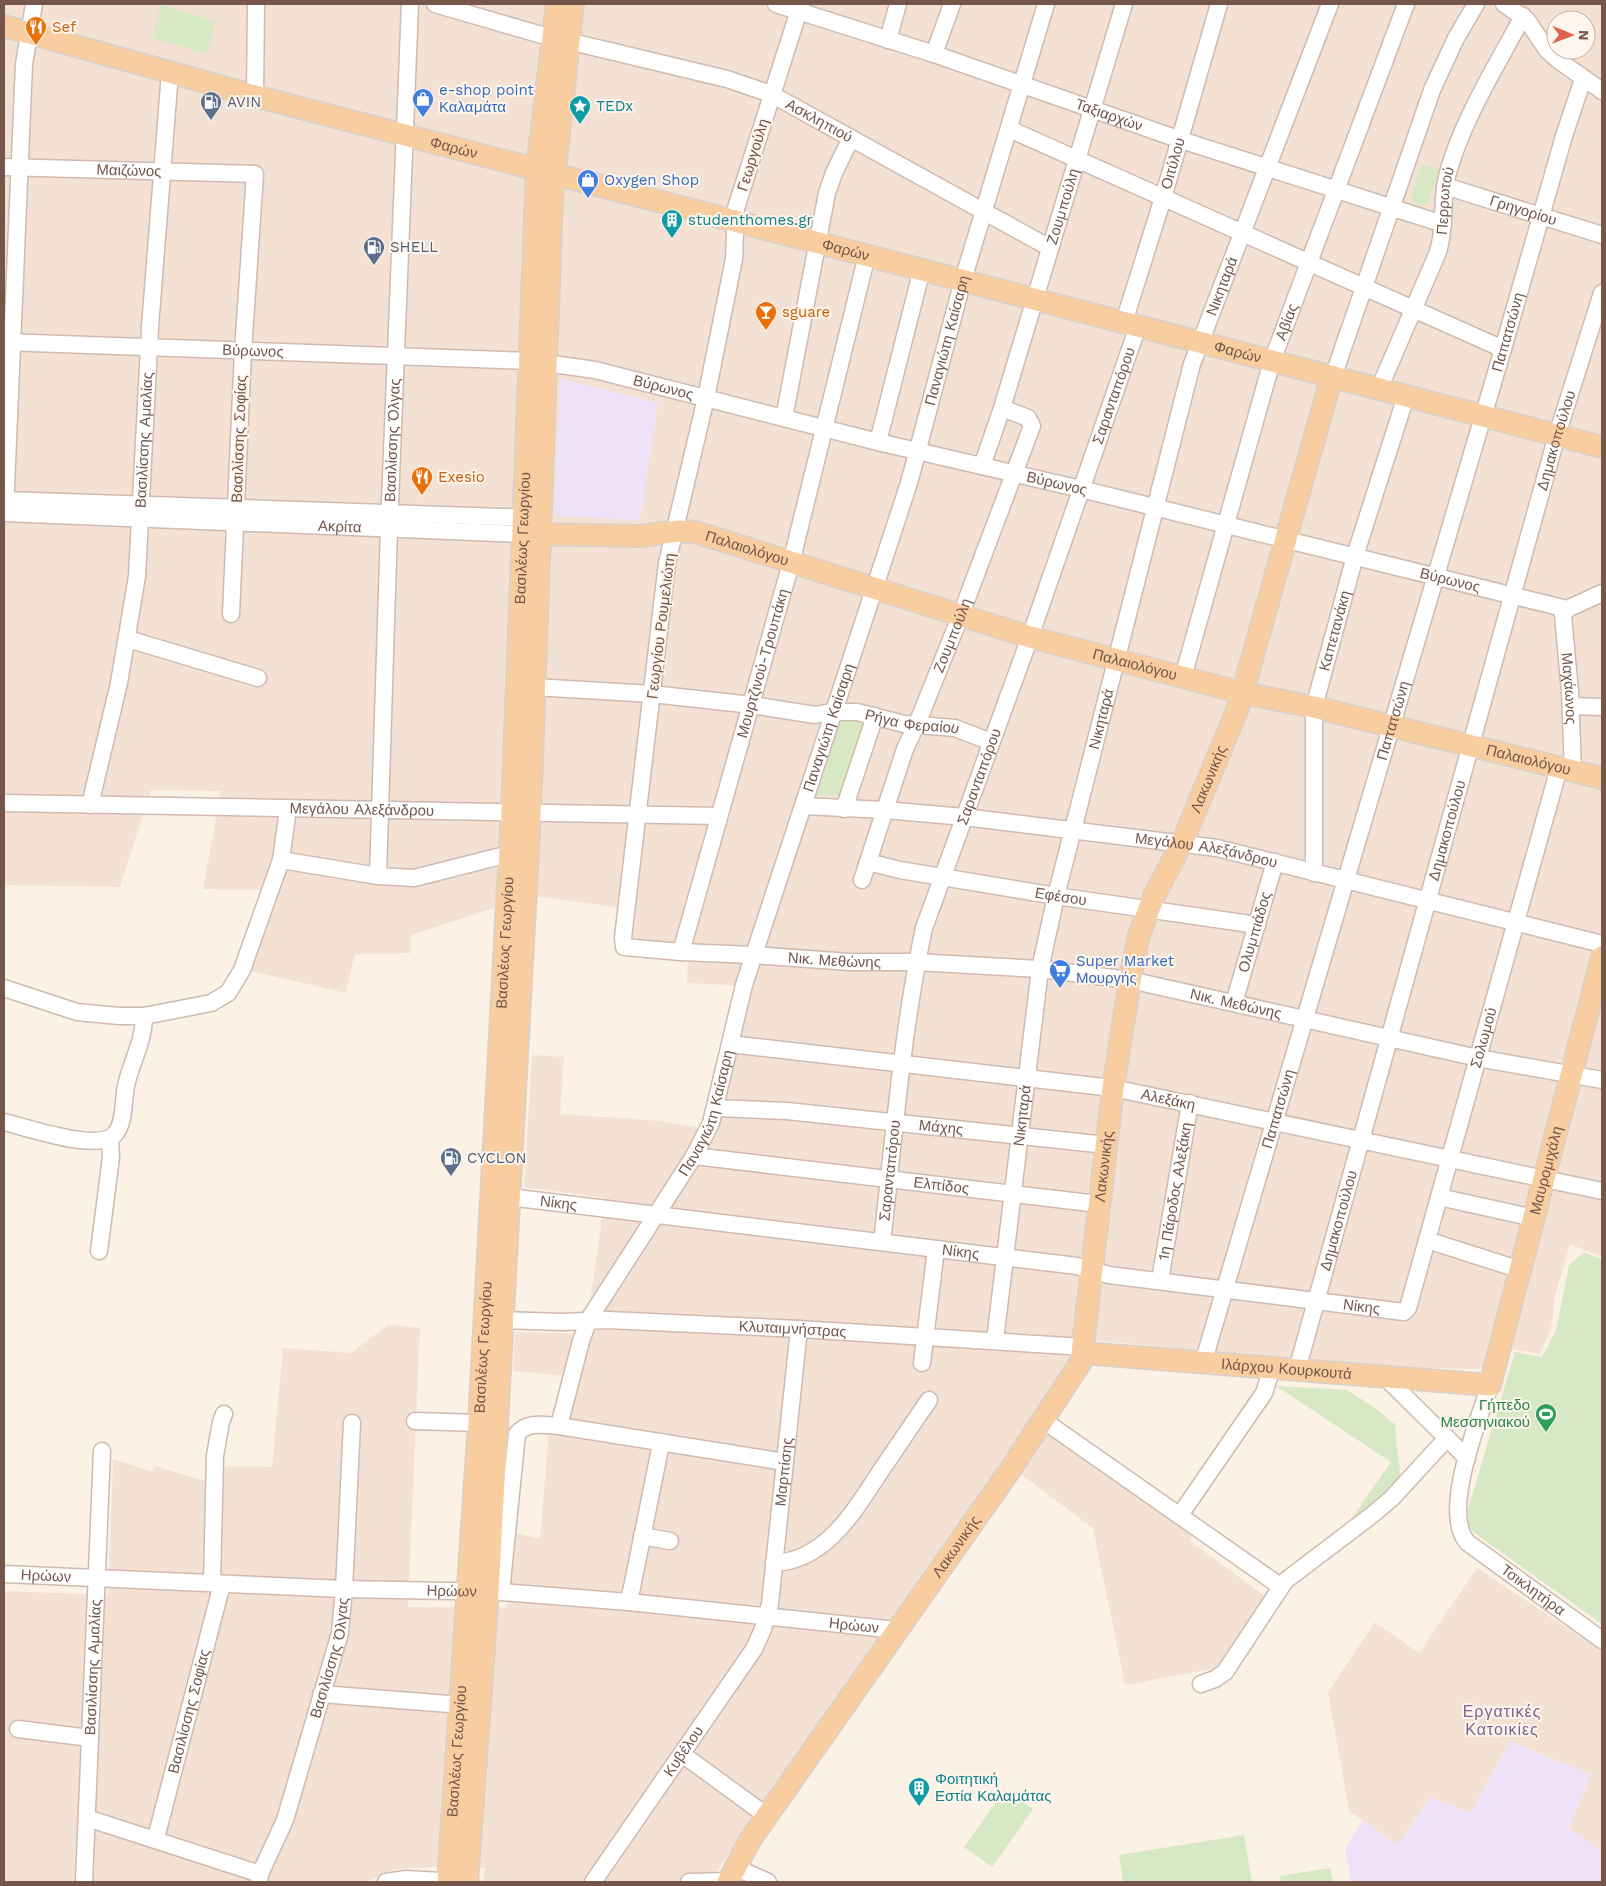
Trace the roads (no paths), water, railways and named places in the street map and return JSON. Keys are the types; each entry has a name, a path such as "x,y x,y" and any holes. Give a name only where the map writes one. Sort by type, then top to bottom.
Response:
{"main road":[{"name":"Βασιλέως Γεωργίου","path":"455,1882 486,1591 509,1197 531,526 545,171 560,40 558,4"},
{"name":"Βασιλέως Γεωργίου","path":"560,40 573,4"},
{"name":"Φαρών","path":"4,26 255,96 1602,447"},
{"name":"Λακωνικής","path":"730,1877 767,1816 1079,1366 1084,1350 1098,1204 1113,1088 1139,936 1148,910 1182,843 1243,693 1332,376"},
{"name":"Βασιλέως Γεωργίου","path":"455,1882 462,1705 486,1591 479,1423 509,854 521,813 534,687 531,526"},
{"name":"Ακρίτα","path":"531,526 641,536 675,531"},
{"name":"Παλαιολόγου","path":"675,531 701,533 873,590 1030,638 1243,693 1314,707 1602,778"},
{"name":"Μαυρομιχάλη","path":"1490,1385 1602,957"},
{"name":"Ιλάρχου Κουρκουτά","path":"1084,1350 1204,1363 1490,1385"}],"street":[{"path":"4,507 11,167 28,33 34,4"},
{"path":"255,96 256,4"},
{"name":"Βασιλίσσης Όλγας","path":"378,876 389,520 410,4"},
{"name":"Ασκληπιού","path":"435,4 560,40 727,79 771,94 983,213 1050,248"},
{"name":"Ταξιαρχών","path":"776,4 799,7 888,40 1022,83 1178,139 1443,224"},
{"path":"888,40 898,4"},
{"path":"934,54 952,4"},
{"name":"Παναγιώτη Καίσαρη","path":"559,1426 581,1341 589,1320 708,1133 716,1108 738,1006 753,955 918,452 963,280 1046,4"},
{"name":"Ζουμπούλη","path":"982,466 1002,408 1124,4"},
{"name":"Οιτύλου","path":"1131,324 1178,139 1219,4"},
{"name":"Νικηταρά","path":"995,1340 1040,969 1056,896 1198,342 1330,4"},
{"name":"Αβίας","path":"1184,677 1272,361 1406,4"},
{"path":"1332,376 1393,209 1411,148 1432,90 1456,38 1476,4"},
{"path":"1504,4 1523,16 1547,50 1583,80 1602,91"},
{"name":"Γεωργούλη","path":"735,220 739,199 799,7"},
{"name":"Περρωτού","path":"1379,388 1438,252 1443,236 1442,212 1445,186 1454,158 1476,106 1523,16"},
{"name":"Βασιλίσσης Αμαλίας","path":"90,805 128,639 137,576 149,348 170,72"},
{"name":"Παπατσώνη","path":"1204,1363 1541,216 1583,80"},
{"path":"1009,129 1503,349"},
{"path":"784,418 816,242 830,183 852,138"},
{"name":"Μαιζώνος","path":"11,167 162,173 255,174"},
{"name":"Βασιλίσσης Σοφίας","path":"231,614 243,351 255,174"},
{"name":"Γρηγορίου","path":"1445,186 1602,235"},
{"name":"Γεωργίου Ρουμελιώτη","path":"624,947 623,938 666,567 706,398 734,259 735,220"},
{"name":"Μουρτζινού-Τρουπάκη","path":"681,952 791,563 867,255"},
{"path":"878,442 922,269"},
{"name":"Δημακοπούλου","path":"1296,1370 1472,746 1557,435 1602,293"},
{"name":"Σαρανταπόρου","path":"882,1242 902,1063 916,962 924,928 941,877 1030,638 1080,489 1131,324"},
{"name":"Βύρωνος","path":"8,342 538,362 595,370 918,452 1080,489 1514,594 1567,609"},
{"name":"Καπετανάκη","path":"1314,873 1314,707 1355,556 1406,396"},
{"name":"Ζουμπούλη","path":"862,880 905,749 960,617 1032,423 1028,418 1002,408"},
{"name":"Ακρίτα","path":"4,507 531,526"},
{"path":"1567,609 1602,593"},
{"name":"Μαχάωνος","path":"1566,769 1571,706 1563,615 1567,609"},
{"path":"128,639 258,678"},
{"name":"Ρήγα Φεραίου","path":"534,687 652,694 752,705 815,715 833,712 853,712 916,726 955,728 991,742"},
{"path":"1571,706 1602,707"},
{"path":"844,808 875,716"},
{"name":"Σολωμού","path":"1408,1308 1516,923 1566,769"},
{"name":"Μεγάλου Αλεξάνδρου","path":"4,803 720,816"},
{"name":"Μεγάλου Αλεξάνδρου","path":"803,806 884,810 964,818 1216,848 1602,944"},
{"path":"4,988 77,1012 112,1016 144,1016 211,1003 228,993 242,970 281,860 288,809"},
{"path":"281,860 378,876 414,878 509,854"},
{"name":"Εφέσου","path":"868,862 941,877 1056,896 1257,925"},
{"name":"Ολυμπιάδος","path":"1234,1003 1275,862"},
{"name":"Νικ. Μεθώνης","path":"624,947 850,962 916,962 1040,969 1130,980 1478,1058 1602,1080"},
{"path":"4,1122 76,1141 91,1142 110,1138 116,1134 120,1124 129,1073 144,1034 144,1016"},
{"name":"Αλεξάκη","path":"730,1044 1027,1076 1113,1088 1602,1191"},
{"name":"1η Πάροδος Αλεξάκη","path":"1160,1280 1190,1103"},
{"name":"Μάχης","path":"716,1108 787,1111 1106,1145"},
{"path":"99,1251 110,1166 110,1138"},
{"name":"Ελπίδος","path":"694,1156 1098,1204"},
{"name":"Νίκης","path":"509,1197 1077,1266 1108,1275 1160,1280 1401,1313 1408,1308"},
{"path":"1439,1198 1534,1218"},
{"path":"1427,1240 1521,1270"},
{"path":"922,1362 936,1249"},
{"name":"Κλυταιμνήστρας","path":"502,1320 562,1322 589,1320 799,1329 995,1340 1084,1350"},
{"name":"Μαρπίσης","path":"767,1616 799,1329"},
{"path":"1180,1514 1264,1393 1272,1368"},
{"path":"1385,1377 1467,1458 1490,1385"},
{"path":"774,1563 794,1561 806,1555 842,1526 929,1400"},
{"name":"Βασιλίσσης Σοφίας","path":"156,1838 217,1583 215,1456 220,1422 224,1414"},
{"path":"1043,1420 1180,1514 1280,1586"},
{"path":"415,1421 479,1423"},
{"name":"Βασιλίσσης Όλγας","path":"259,1878 285,1820 340,1632 344,1589 352,1423"},
{"path":"486,1591 517,1434 522,1428 531,1425 559,1426 661,1444 784,1462"},
{"path":"1201,1684 1215,1679 1225,1672 1280,1586 1392,1498 1447,1438"},
{"path":"629,1602 661,1444"},
{"name":"Βασιλίσσης Αμαλίας","path":"84,1882 102,1451"},
{"name":"Τσικλητήρα","path":"1467,1458 1458,1510 1459,1527 1464,1539 1602,1640"},
{"path":"642,1536 670,1541"},
{"name":"Ηρώων","path":"4,1574 344,1589 486,1591 629,1602 897,1630"},
{"name":"Κυβέλου","path":"593,1882 754,1649 767,1616"},
{"path":"322,1694 462,1705"},
{"path":"18,1729 90,1738"},
{"path":"682,1754 767,1816"},
{"path":"87,1818 156,1838 259,1878"},
{"path":"689,1882 730,1877 768,1882"},
{"path":"386,1882 406,1879 455,1882"}],"place":[{"name":"Sef","path":"36,46"},
{"name":"e-shop point Καλαμάτα","path":"423,118"},
{"name":"AVIN","path":"211,121"},
{"name":"TEDx","path":"580,125"},
{"name":"Oxygen Shop","path":"588,199"},
{"name":"studenthomes.gr","path":"672,239"},
{"name":"SHELL","path":"374,266"},
{"name":"sguare","path":"766,331"},
{"name":"Exesio","path":"422,496"},
{"name":"Super Market Μουργής","path":"1060,989"},
{"name":"CYCLON","path":"451,1177"},
{"name":"Γήπεδο Μεσσηνιακού","path":"1546,1433"},
{"name":"Φοιτητική Εστία Καλαμάτας","path":"919,1807"}],"district":[{"name":"Εργατικές Κατοικίες","path":"1502,1720"}]}
